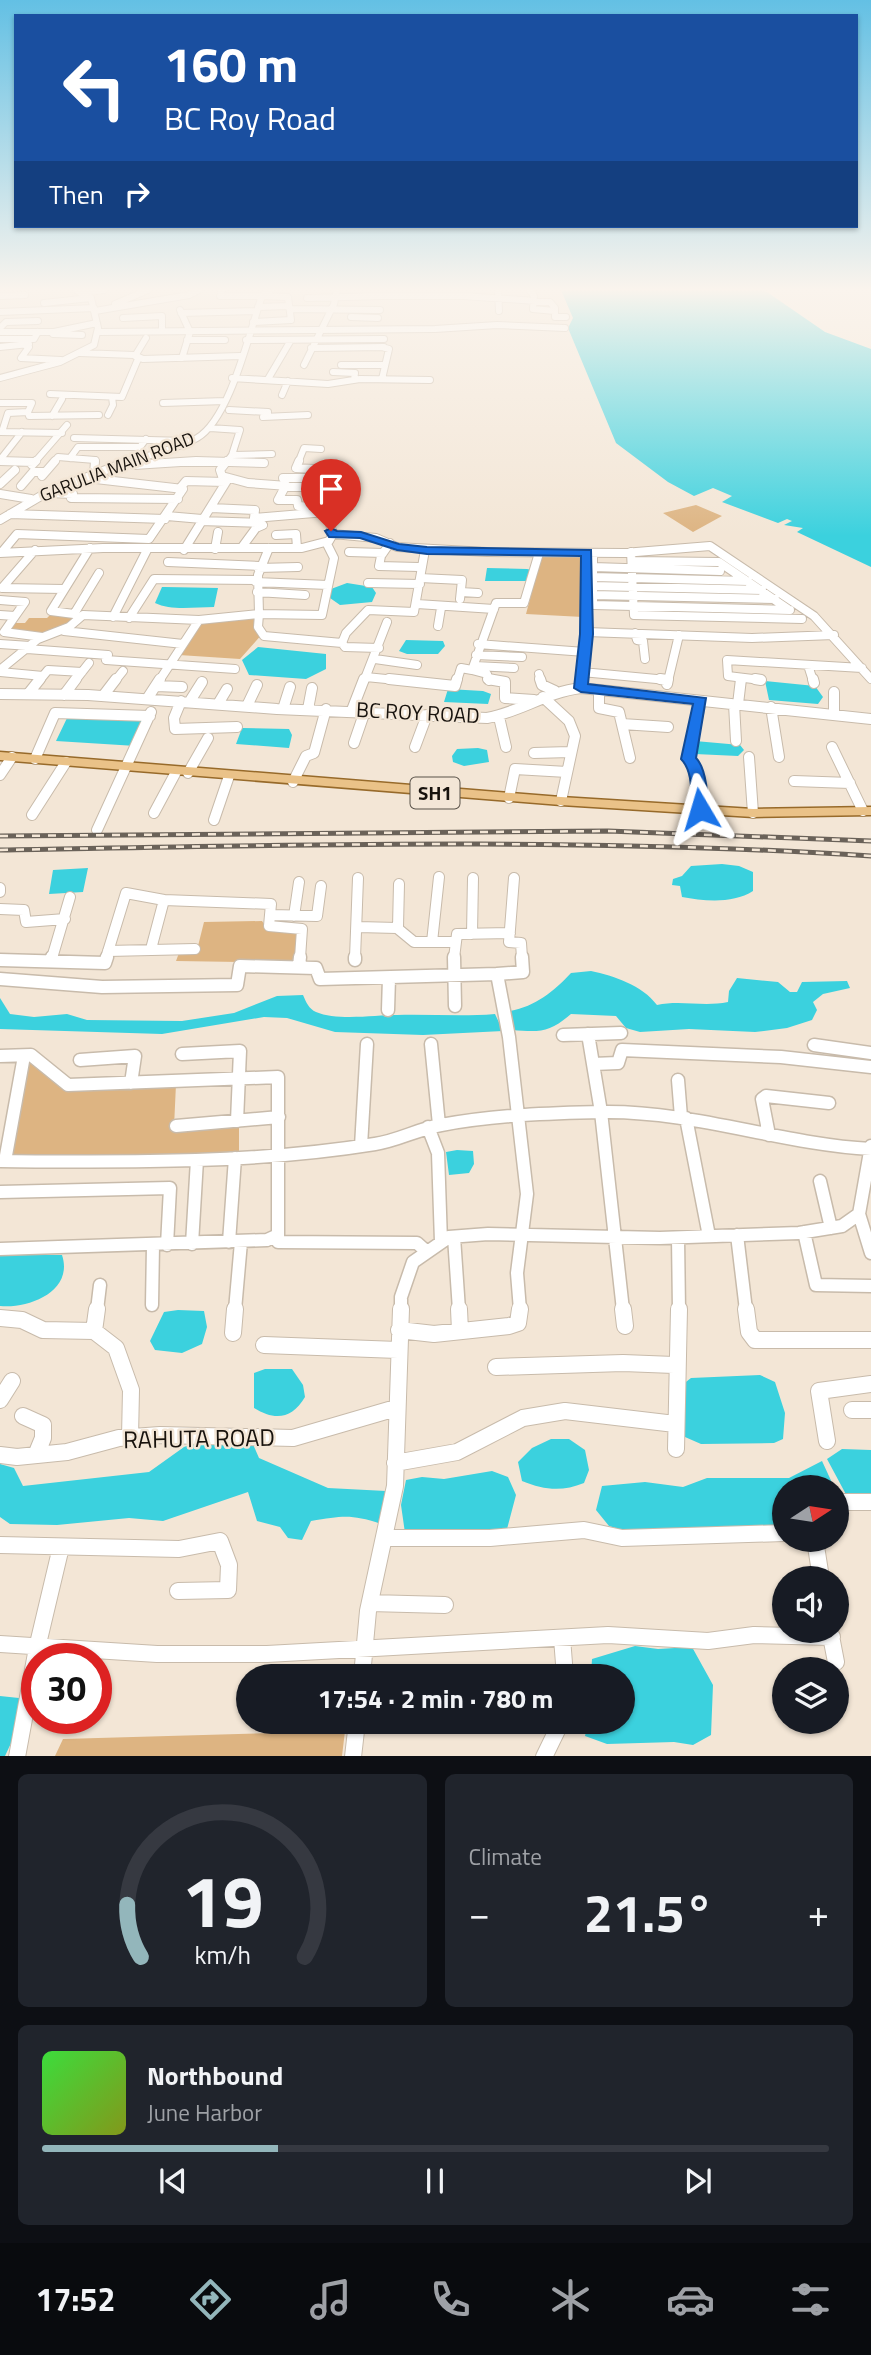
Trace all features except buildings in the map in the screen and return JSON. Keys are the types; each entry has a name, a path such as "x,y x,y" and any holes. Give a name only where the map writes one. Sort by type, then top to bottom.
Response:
{"main road":[{"name":"SH1","path":"6,757 293,782 561,801 753,813 868,812"}],"street":[{"path":"50,394 123,396 131,372"},
{"name":"GARULIA MAIN ROAD","path":"3,517 31,499 189,441 210,428 225,400 234,372"},
{"path":"268,379 272,372"},
{"path":"333,372 355,373 354,380"},
{"path":"382,379 384,372"},
{"path":"232,378 291,379 307,387 354,380 382,379 392,383 430,380"},
{"path":"282,395 291,379"},
{"path":"407,391 410,380"},
{"path":"323,397 328,384"},
{"path":"108,415 113,405 112,397"},
{"path":"1,403 4,398 15,398"},
{"path":"52,416 62,399"},
{"path":"163,402 225,400 232,429"},
{"path":"1,403 32,402 28,412"},
{"path":"229,410 308,415"},
{"path":"28,412 29,416 99,415"},
{"path":"28,412 8,414 1,432 62,433"},
{"path":"257,425 267,412"},
{"path":"84,423 90,415"},
{"path":"35,461 67,425"},
{"path":"210,428 240,430 229,458 220,470 227,480"},
{"path":"0,460 22,432"},
{"path":"74,438 189,441"},
{"path":"70,458 78,447 136,448 142,446 146,439"},
{"path":"315,482 313,469 296,468 304,448 321,449"},
{"path":"113,468 272,454"},
{"path":"0,460 35,461 58,457 96,461 94,474"},
{"path":"21,486 33,472 43,474 58,457"},
{"path":"229,458 264,463"},
{"path":"0,484 15,470"},
{"path":"84,478 181,492"},
{"path":"184,550 227,480"},
{"path":"284,480 278,500 298,500 299,506 325,509"},
{"path":"17,534 152,538 186,481 284,480 315,482 328,489 325,509 333,534"},
{"path":"104,488 181,492"},
{"path":"45,493 73,494 71,498 123,499 181,492"},
{"path":"2,496 31,499"},
{"path":"113,518 123,499"},
{"path":"211,508 255,510 254,518 264,521"},
{"path":"3,517 35,515 264,521 325,509"},
{"path":"1,552 35,515"},
{"path":"243,547 264,521"},
{"path":"215,549 218,532"},
{"path":"276,536 296,534 297,548"},
{"path":"1,552 90,548 297,548 326,542 333,534"},
{"path":"333,534 361,535 397,547 425,550 589,553 632,573 676,588 775,599"},
{"path":"114,549 118,539"},
{"path":"90,548 51,611 129,618 199,620 259,614 322,615 334,558 326,542"},
{"path":"390,543 379,566 419,567"},
{"path":"269,548 258,567 256,581 258,627 264,636 342,643 345,647 379,648"},
{"path":"713,548 723,594"},
{"path":"593,581 632,573 713,548 777,589 834,635 871,679"},
{"path":"35,550 2,588 64,589"},
{"path":"113,617 147,550"},
{"path":"342,643 346,633 368,610 414,612 420,581 419,567 425,550"},
{"path":"349,552 383,553"},
{"path":"473,668 478,644 489,627 496,603 524,603 539,553"},
{"path":"589,553 593,606 633,606"},
{"path":"581,688 587,632 589,553"},
{"path":"168,562 298,567"},
{"path":"674,562 680,612"},
{"path":"593,581 674,562 723,594 802,619 750,581"},
{"path":"0,600 25,602 4,632 42,637 64,631 74,626 99,573"},
{"path":"632,573 676,588 723,594 790,610"},
{"path":"632,573 634,615 680,612 750,581"},
{"path":"129,618 154,579 328,585"},
{"path":"368,583 462,580 460,595 478,593"},
{"path":"723,594 750,581"},
{"path":"723,594 763,590"},
{"path":"257,592 305,595"},
{"path":"417,604 441,608 494,608"},
{"path":"438,626 441,608"},
{"path":"0,615 15,616"},
{"path":"97,830 150,716 151,699 156,686 199,620"},
{"path":"352,710 375,659 387,622"},
{"path":"64,631 183,644"},
{"path":"587,632 752,638 834,635"},
{"path":"635,633 636,640 643,641 645,659"},
{"path":"666,697 667,680 679,635"},
{"path":"0,671 13,664 42,637"},
{"path":"0,644 108,655 106,660 235,669"},
{"path":"478,644 584,652"},
{"path":"476,655 522,657"},
{"path":"375,659 417,665"},
{"path":"767,662 764,677 728,676 727,660 767,662 862,668"},
{"path":"64,695 89,663"},
{"path":"808,665 814,683"},
{"path":"366,677 454,686 461,668 514,668"},
{"path":"473,668 487,674 488,681 505,682 505,698 540,699 569,722 575,736 561,801"},
{"path":"28,694 48,670 82,672"},
{"path":"0,671 43,676"},
{"path":"103,696 123,671"},
{"path":"582,672 667,680"},
{"path":"538,674 542,685 555,691"},
{"path":"736,741 736,704 741,678"},
{"path":"202,682 174,718 175,729 237,727"},
{"path":"247,706 257,685"},
{"path":"156,686 182,687"},
{"path":"283,709 290,687"},
{"path":"308,709 312,688"},
{"name":"BC ROY ROAD","path":"0,694 103,696 283,709 499,717 555,691 581,688 871,719"},
{"path":"218,704 227,689"},
{"path":"599,690 598,708 619,712 630,758"},
{"path":"834,692 834,713"},
{"path":"700,809 693,762 688,759 701,701"},
{"path":"771,707 779,757"},
{"path":"293,782 306,756 314,753 326,709"},
{"path":"354,743 365,711"},
{"path":"35,759 55,713 150,716"},
{"path":"415,747 427,715"},
{"path":"499,717 506,747"},
{"path":"622,724 668,726"},
{"path":"154,813 208,738"},
{"path":"832,747 868,812"},
{"path":"534,753 570,752"},
{"path":"0,775 6,757"},
{"path":"750,757 753,813"},
{"path":"32,815 66,762"},
{"path":"509,797 515,769 567,772"},
{"path":"214,820 229,776"},
{"path":"794,781 850,783"},
{"path":"432,942 439,877"},
{"path":"355,960 358,878"},
{"path":"472,934 473,878"},
{"path":"0,979 102,987 237,985 240,966 317,968 320,979 523,972 521,943 509,942 514,878"},
{"path":"294,915 299,882"},
{"path":"398,927 399,884"},
{"path":"270,915 317,916 321,886"},
{"path":"0,960 105,963 126,892 164,900 271,904 269,926 302,929 299,966"},
{"path":"51,961 70,897"},
{"path":"151,950 164,900"},
{"path":"0,909 24,910 26,922 65,919"},
{"path":"358,927 398,927 407,930 414,942 454,942"},
{"path":"455,1006 454,942 457,934 510,933"},
{"path":"108,951 195,949"},
{"path":"399,1330 434,1334 518,1323 521,1316 517,1273 524,1235 527,1194 509,1037 497,974"},
{"path":"388,1010 389,978"},
{"path":"563,1035 621,1033"},
{"path":"588,1034 601,1112 625,1326"},
{"path":"361,1146 367,1044"},
{"path":"431,1044 434,1126 460,1331"},
{"path":"814,1045 871,1053"},
{"path":"182,1054 240,1051 237,1121"},
{"path":"593,1064 618,1063 622,1051 781,1057 871,1067"},
{"path":"0,1056 31,1055 68,1085 278,1077 278,1242 418,1243 427,1252"},
{"path":"24,1056 3,1161 235,1158 378,1144 434,1126 519,1116 601,1112 683,1117 831,1147 871,1148 859,1214 869,1245"},
{"path":"80,1060 135,1056 131,1083"},
{"path":"678,1080 683,1117 709,1236"},
{"path":"769,1135 762,1099 766,1096 829,1103"},
{"path":"176,1126 279,1117"},
{"path":"233,1333 235,1158"},
{"path":"192,1244 197,1160"},
{"path":"820,1181 831,1228"},
{"path":"0,1192 170,1188 152,1305"},
{"path":"363,1664 370,1603 395,1486 401,1297 413,1262 447,1239 524,1235 678,1238 804,1232 842,1226 859,1214"},
{"path":"804,1232 816,1284 871,1286"},
{"path":"0,1249 267,1241 278,1234"},
{"path":"737,1235 749,1332 755,1340 871,1340"},
{"path":"676,1449 674,1365 681,1294 678,1238"},
{"path":"94,1331 100,1285"},
{"path":"0,1318 22,1320 43,1330 94,1331 116,1348 131,1390 130,1437"},
{"path":"264,1345 398,1350"},
{"path":"496,1367 674,1365"},
{"path":"0,1400 12,1381"},
{"path":"827,1441 819,1391 871,1384"},
{"name":"RAHUTA ROAD","path":"0,1455 67,1452 130,1437 160,1435 293,1438 396,1408"},
{"path":"852,1410 871,1410"},
{"path":"396,1463 457,1452 523,1418 565,1411 675,1424"},
{"path":"23,1416 43,1425 43,1438 36,1455"},
{"path":"849,1502 871,1502"},
{"path":"384,1538 491,1538 584,1530 622,1538 772,1533"},
{"path":"0,1545 179,1549 220,1541 229,1565 228,1590 178,1591"},
{"path":"38,1643 61,1547"},
{"path":"370,1603 445,1605"},
{"path":"112,1652 157,1654 364,1650 608,1635 708,1641 772,1635"},
{"path":"562,1638 564,1664"},
{"path":"0,1644 21,1646"},
{"path":"17,1756 22,1734"},
{"path":"353,1756 356,1734"},
{"path":"544,1756 555,1734"}],"shaded area":[{"path":"696,505 722,516 693,532 663,513"},
{"path":"542,554 583,554 583,617 526,614"},
{"path":"52,613 80,616 65,628 56,631 8,631 15,623 25,623 29,618 47,618"},
{"path":"254,618 263,633 240,659 179,655 203,622"},
{"path":"262,921 267,928 299,932 297,963 176,961 179,953 197,950 204,922"},
{"path":"30,1058 66,1088 176,1084 174,1127 239,1122 239,1154 183,1159 11,1156"},
{"path":"345,1734 342,1756 55,1756 63,1739"}],"water":[{"path":"586,372 871,372 871,567 797,532 803,528 784,525 792,521 787,519 778,523 722,502 732,496 713,488 694,496 668,482 616,443"},
{"path":"487,568 532,570 530,581 485,581"},
{"path":"347,583 372,587 376,593 372,602 340,605 330,598 331,589"},
{"path":"162,587 218,588 214,607 183,608 155,603"},
{"path":"406,640 443,641 445,646 438,654 407,654 399,651"},
{"path":"258,647 326,654 326,669 306,679 249,675 242,660"},
{"path":"765,681 815,686 823,697 818,704 769,700"},
{"path":"448,689 491,694 488,704 444,702"},
{"path":"68,716 146,717 136,746 56,741"},
{"path":"242,728 289,729 292,735 289,748 236,744"},
{"path":"695,741 740,745 744,750 738,756 695,754"},
{"path":"457,749 487,750 489,762 464,766 453,762 452,756"},
{"path":"691,866 739,866 753,872 753,891 728,900 709,900 682,897 680,886 672,885 673,879 682,876"},
{"path":"88,868 83,892 49,894 53,870"},
{"path":"591,971 636,987 657,1005 728,1002 729,991 737,978 778,982 790,992 797,992 802,982 847,981 850,988 823,994 813,1002 817,1010 812,1020 787,1028 755,1032 689,1029 640,1032 626,1028 616,1016 571,1014 544,1030 512,1030 510,1011 528,1006 544,997 571,973"},
{"path":"303,995 311,1009 325,1015 356,1017 495,1014 503,1031 423,1035 335,1032 287,1018 264,1017 162,1034 0,1029 0,998 10,1014 34,1017 67,1014 87,1020 182,1021 234,1013 277,996"},
{"path":"473,1151 474,1164 469,1173 449,1175 446,1152"},
{"path":"0,1255 62,1255 64,1268 61,1279 55,1288 36,1301 0,1306"},
{"path":"204,1311 207,1327 202,1344 182,1353 155,1350 150,1341 164,1312"},
{"path":"265,1369 292,1369 303,1385 305,1397 289,1414 269,1415 254,1408 254,1373"},
{"path":"760,1375 775,1382 785,1413 783,1439 774,1443 701,1444 685,1437 682,1385 691,1378"},
{"path":"551,1439 569,1439 585,1450 589,1470 584,1483 553,1489 522,1481 518,1462 532,1448"},
{"path":"200,1441 252,1442 259,1458 328,1488 386,1491 381,1524 354,1517 322,1519 311,1521 302,1540 288,1538 280,1527 257,1521 248,1492 163,1521 129,1518 57,1525 10,1524 0,1517 0,1464 14,1468 23,1486 149,1472 184,1447"},
{"path":"842,1449 871,1450 871,1499 849,1500 849,1475 836,1475 827,1459"},
{"path":"822,1461 828,1475 795,1475"},
{"path":"492,1471 508,1477 516,1495 507,1529 480,1535 405,1533 401,1505 406,1480 422,1477 444,1479"},
{"path":"707,1478 772,1478 772,1529 625,1531 609,1526 596,1510 602,1486 645,1482 683,1487"},
{"path":"635,1646 658,1649 692,1647 713,1685 711,1735 693,1745 674,1742 607,1744 585,1736 635,1734 635,1664 592,1664 592,1659"},
{"path":"0,1696 19,1698 19,1726 5,1756 0,1756"}],"railway":[{"path":"0,836 608,831 871,841"},
{"path":"0,850 545,844 871,856"}],"route":[{"path":"331,531 333,534 376,538 397,547 427,550 586,553 587,634 581,688 701,701 688,759 693,762 700,809"}]}
